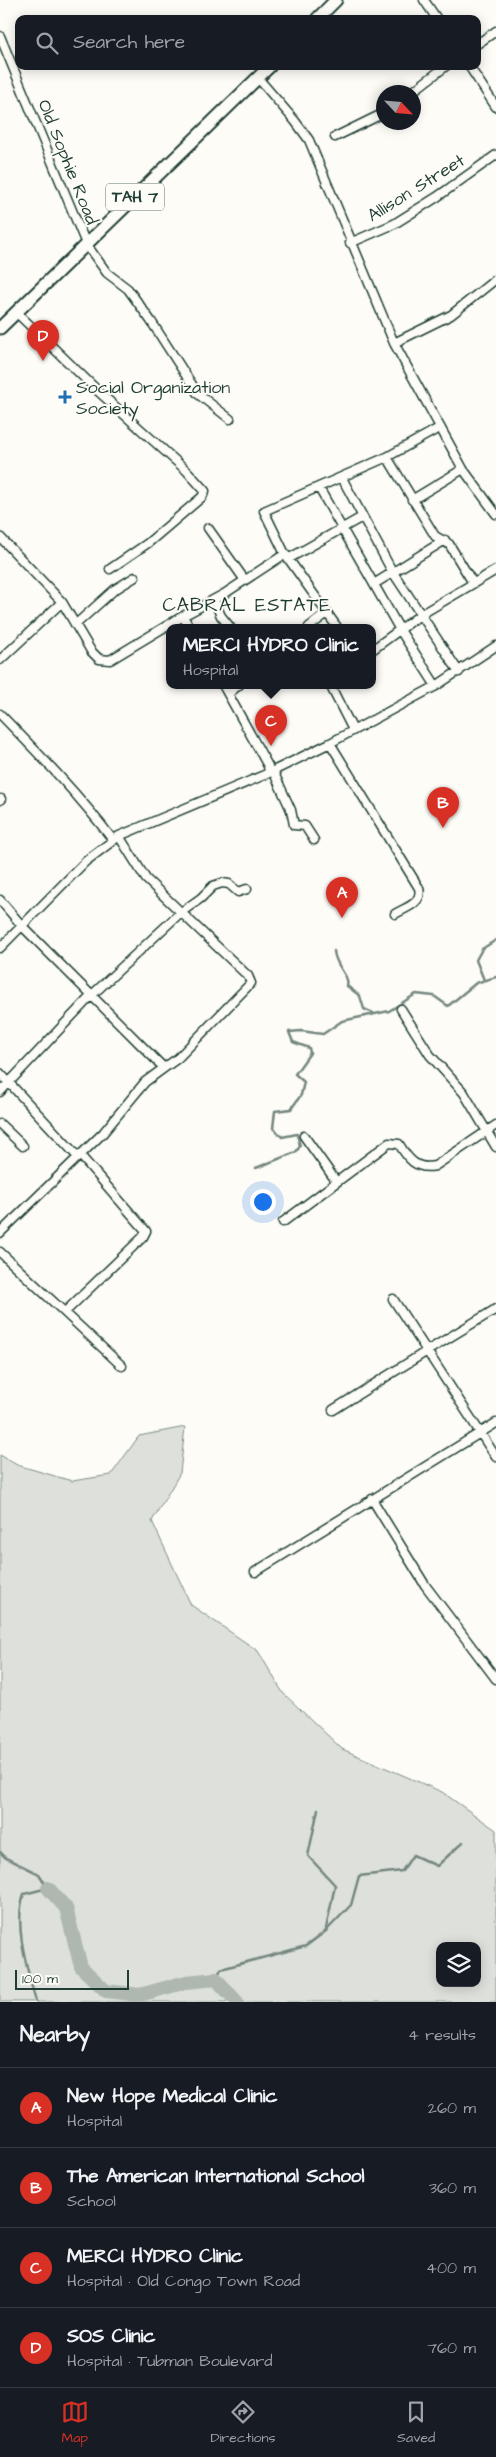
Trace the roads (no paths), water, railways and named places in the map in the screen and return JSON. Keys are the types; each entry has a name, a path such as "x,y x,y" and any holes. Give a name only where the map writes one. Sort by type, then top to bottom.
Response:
{"highway":[{"path":"321,15 336,0"},
{"name":"TAH 7","path":"0,328 266,70"}],"street":[{"path":"424,0 434,15"},
{"path":"481,41 496,31"},
{"name":"Old Sophie Road","path":"0,36 86,244 107,273 134,297 198,394 230,419"},
{"path":"421,85 441,70"},
{"path":"472,70 496,107"},
{"path":"258,78 295,120 309,140 350,243 394,343 463,469 496,514"},
{"path":"335,137 376,117"},
{"name":"Allison Street","path":"350,243 394,224 437,197 496,155"},
{"path":"394,343 451,314 496,279"},
{"path":"16,312 99,392 187,471 205,491 202,497 148,543 110,569"},
{"path":"335,624 286,556 264,511 387,457 439,428"},
{"path":"387,457 434,536 445,540 473,583"},
{"path":"412,500 463,469"},
{"path":"342,478 392,571 459,672"},
{"path":"319,488 400,630 436,686"},
{"path":"170,624 214,600 244,579 362,516"},
{"path":"208,528 244,579"},
{"path":"0,538 62,602 91,651 99,659 110,660 166,626"},
{"path":"374,584 392,571 445,540"},
{"path":"376,647 420,615 496,570"},
{"path":"75,625 114,590 136,577"},
{"path":"214,600 221,616 228,624"},
{"path":"0,660 62,602"},
{"path":"313,624 327,613"},
{"path":"183,616 187,624"},
{"path":"0,948 23,927 86,861 116,838 271,772 330,744 436,686 496,646"},
{"path":"225,689 291,810 294,825 305,826 314,840"},
{"path":"228,694 234,689"},
{"path":"332,689 353,730"},
{"path":"0,714 116,838 146,879 248,976 251,983 178,1058 145,1082 103,1133 0,1233"},
{"path":"330,744 419,888 421,895 418,901 395,914"},
{"path":"0,1092 91,996 180,913 201,898 213,886 222,882 229,884 238,892 247,889"},
{"path":"0,900 23,927 164,1068"},
{"path":"401,1009 430,1054 464,1093 496,1147"},
{"path":"0,1073 79,1156 146,1231 143,1237 65,1312"},
{"path":"0,1124 23,1146"},
{"path":"283,1222 336,1181 390,1143 399,1144 414,1164 425,1168 435,1166 496,1125"},
{"path":"304,1136 336,1181"},
{"path":"0,1252 122,1366"},
{"path":"393,1300 496,1457"},
{"path":"333,1410 496,1309"},
{"path":"255,1572 496,1423"},
{"path":"372,1499 425,1585 496,1679"}],"waterway":[{"path":"484,980 476,960 482,949 496,940"},
{"path":"334,951 337,962 346,978 347,986 360,996 364,1009 373,1013"},
{"path":"256,1168 296,1152 300,1146 297,1134 282,1137 273,1128 275,1111 291,1109 301,1095 304,1082 295,1074 310,1053 309,1048 293,1042 289,1032 301,1031 323,1034 342,1021 389,1011 416,994 434,996 448,1006 476,983 496,977"},
{"path":"318,1809 308,1856 335,1885 326,1929"},
{"path":"216,1979 221,1969 306,1946 326,1931 351,1905 359,1876 402,1871 413,1855 437,1866 463,1842"},
{"path":"0,1852 6,1858 39,1874 48,1888 24,1894 21,1906 20,1920 23,1948 36,2002"},
{"path":"48,1888 66,1908 81,1967 106,1991 140,1995 186,1982 216,1979 237,2002"}],"place":[{"name":"SOS Clinic","path":"43,361"},
{"name":"Social Organization Society","path":"65,397"},
{"name":"MERCI HYDRO Clinic","path":"271,746"},
{"name":"The American International School","path":"443,828"},
{"name":"New Hope Medical Clinic","path":"342,918"}],"district":[{"name":"CABRAL ESTATE","path":"247,605"}]}
